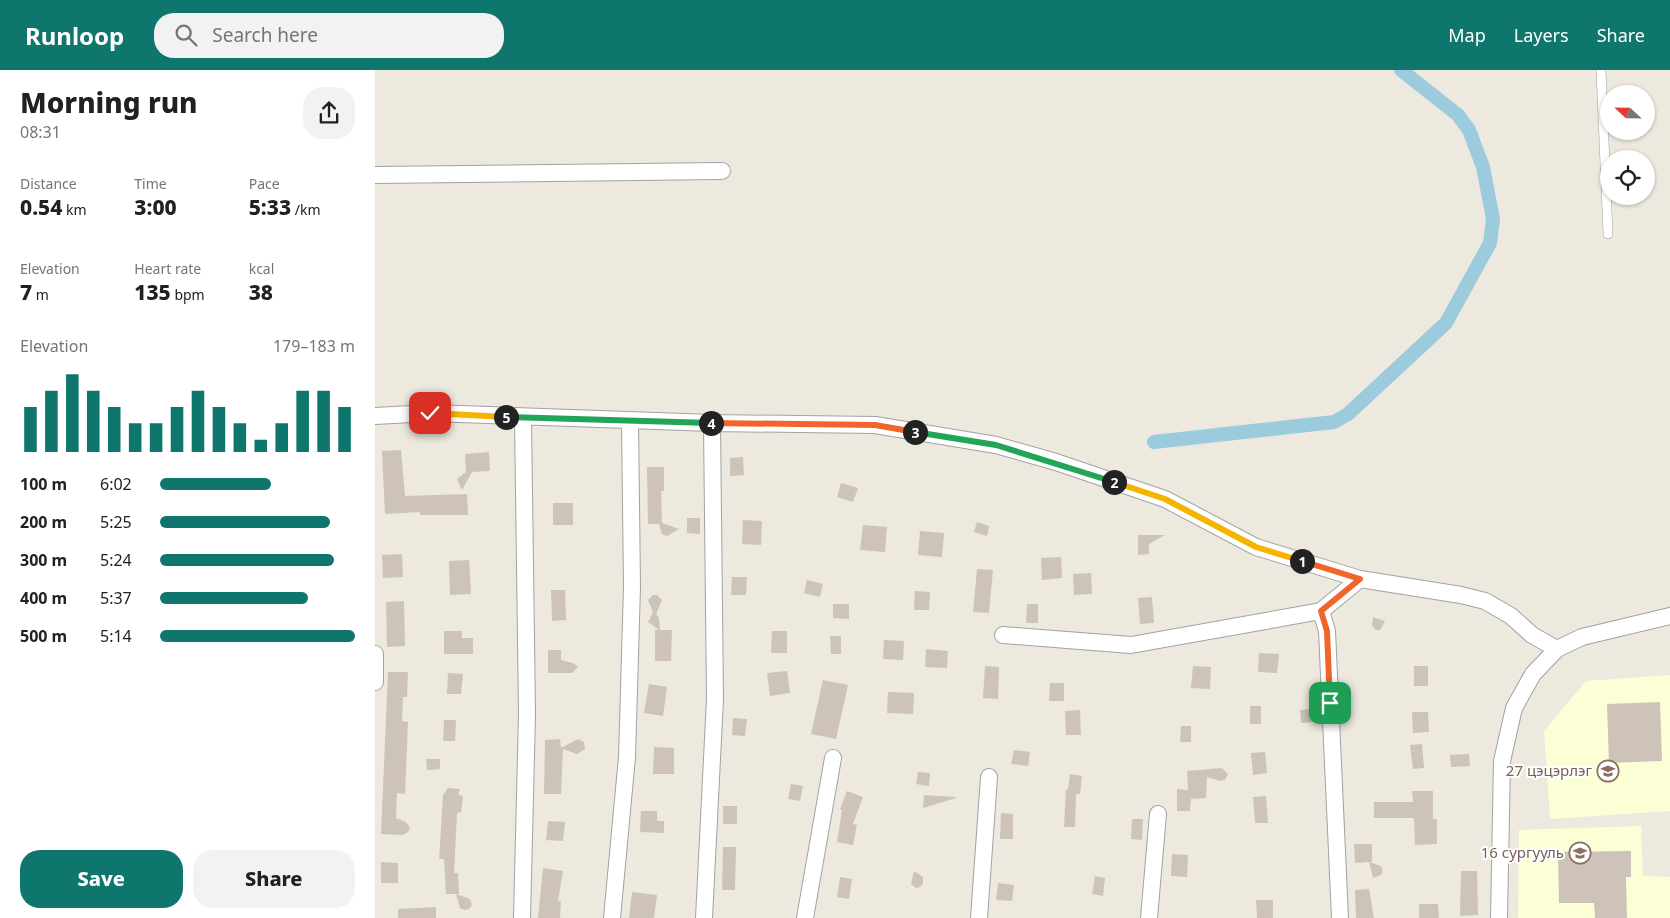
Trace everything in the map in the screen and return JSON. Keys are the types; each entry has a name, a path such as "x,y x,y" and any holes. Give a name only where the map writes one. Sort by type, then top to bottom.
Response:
{"street":[{"path":"375,175 722,171"},
{"path":"375,416 430,413 523,418 875,425 996,445 1056,462 1165,499 1256,547 1360,579 1461,595 1485,601 1511,616 1532,635 1557,649"},
{"path":"522,918 527,714 523,418"},
{"path":"612,918 627,757 632,586 630,420"},
{"path":"704,918 715,699 712,423"},
{"path":"1003,635 1131,644 1321,611 1360,579"},
{"path":"1321,611 1327,631 1340,918"},
{"path":"1499,918 1502,761 1514,708 1533,674 1557,649 1582,638 1670,616"},
{"path":"375,654 375,682"},
{"path":"805,918 833,758"},
{"path":"979,918 989,777"},
{"path":"1149,918 1159,814"}],"lane":[{"path":"1601,70 1608,234"}],"shaded area":[{"name":"27 цэцэрлэг","path":"1670,675 1670,811 1550,819 1544,731 1586,681"},
{"name":"16 сургууль","path":"1641,826 1643,876 1670,877 1670,918 1518,918 1519,830"}],"building":[{"path":"401,450 405,496 467,494 468,515 420,515 420,512 385,514 382,451"},
{"path":"489,452 490,471 472,472 462,490 457,479 466,472 465,454"},
{"path":"743,457 744,475 730,476 730,458"},
{"path":"647,467 664,467 664,491 661,491 662,523 679,529 667,536 662,534 659,524 648,524"},
{"path":"841,483 858,488 853,502 837,497"},
{"path":"553,503 573,503 573,525 553,525"},
{"path":"687,518 700,518 700,534 687,533"},
{"path":"743,520 762,521 761,545 742,544"},
{"path":"977,522 989,526 987,536 974,532"},
{"path":"863,525 887,527 885,552 860,550"},
{"path":"920,531 944,533 942,557 918,555"},
{"path":"1138,535 1165,535 1149,544 1149,554 1138,555"},
{"path":"402,554 403,577 383,578 382,555"},
{"path":"1061,557 1062,578 1042,580 1041,558"},
{"path":"469,560 471,594 450,595 449,561"},
{"path":"977,569 993,570 989,613 973,612"},
{"path":"1091,573 1092,594 1074,595 1073,574"},
{"path":"732,577 747,577 746,595 731,595"},
{"path":"807,580 823,584 820,597 804,593"},
{"path":"551,590 565,590 566,620 552,621"},
{"path":"915,591 930,592 929,610 914,610"},
{"path":"653,595 657,595 662,600 656,614 659,618 660,630 672,630 671,661 655,661 655,630 659,630 648,622 653,612 648,600"},
{"path":"1152,597 1154,623 1140,624 1138,598"},
{"path":"404,601 405,646 387,647 386,602"},
{"path":"833,604 849,604 849,619 833,618"},
{"path":"1027,604 1038,604 1038,623 1026,623"},
{"path":"1373,617 1385,621 1380,630 1376,630 1372,626"},
{"path":"444,631 462,631 462,638 473,638 473,654 444,654"},
{"path":"772,631 787,631 787,653 771,653"},
{"path":"830,636 841,636 841,654 831,654"},
{"path":"884,640 904,641 903,660 883,659"},
{"path":"926,649 948,651 947,668 925,667"},
{"path":"548,650 561,650 561,660 573,663 578,667 572,673 548,673"},
{"path":"1259,653 1279,654 1277,673 1258,672"},
{"path":"985,666 999,667 998,699 983,698"},
{"path":"1193,666 1211,667 1210,689 1191,688"},
{"path":"1414,666 1428,666 1428,686 1414,686"},
{"path":"787,671 790,693 770,696 767,673"},
{"path":"388,672 408,672 407,697 403,697 402,721 408,722 405,794 397,793 396,818 406,822 410,828 403,835 381,834"},
{"path":"448,673 463,674 461,694 447,694"},
{"path":"823,680 848,685 836,739 811,734"},
{"path":"1050,683 1064,683 1064,701 1049,701"},
{"path":"649,684 667,687 663,716 644,713"},
{"path":"888,692 914,693 913,714 887,713"},
{"path":"1660,702 1662,761 1609,763 1607,704"},
{"path":"1250,706 1261,706 1261,724 1250,724"},
{"path":"1312,709 1313,722 1301,723 1300,710"},
{"path":"1080,710 1081,735 1066,735 1065,711"},
{"path":"1412,712 1428,712 1429,732 1413,733"},
{"path":"733,718 747,719 745,736 732,735"},
{"path":"444,720 456,720 455,741 443,741"},
{"path":"1181,726 1191,726 1191,742 1180,742"},
{"path":"560,739 561,748 578,739 584,742 585,749 577,754 563,749 561,794 544,794 545,740"},
{"path":"1422,744 1424,768 1413,769 1410,745"},
{"path":"654,747 674,748 674,774 653,774"},
{"path":"1014,750 1030,752 1028,766 1011,764"},
{"path":"1265,752 1267,773 1253,775 1251,753"},
{"path":"1469,754 1470,766 1451,767 1450,755"},
{"path":"426,759 440,759 440,769 427,770"},
{"path":"1222,768 1228,774 1225,780 1220,781 1207,777 1206,798 1191,799 1190,811 1177,811 1177,789 1188,790 1187,771"},
{"path":"918,772 930,773 929,786 916,784"},
{"path":"1070,774 1082,776 1080,794 1076,794 1075,827 1064,827 1066,789 1068,789"},
{"path":"791,784 803,786 800,801 788,799"},
{"path":"448,788 460,789 458,794 463,797 461,812 457,813 454,873 458,873 459,894 446,894 444,859 439,859 443,795"},
{"path":"847,791 863,797 853,824 857,825 853,845 837,842 842,810 840,809"},
{"path":"1412,791 1433,791 1433,819 1437,819 1437,844 1415,845 1414,818 1374,818 1374,802 1413,802"},
{"path":"924,795 956,797 956,798 923,808"},
{"path":"1266,796 1268,823 1255,823 1253,797"},
{"path":"723,806 737,806 737,824 723,824"},
{"path":"641,811 657,811 657,821 664,821 664,833 640,832"},
{"path":"1001,813 1013,814 1013,839 1000,839"},
{"path":"1132,819 1143,819 1142,840 1131,839"},
{"path":"548,821 565,822 563,841 546,840"},
{"path":"1354,844 1372,844 1372,862 1355,863"},
{"path":"723,847 736,847 735,890 722,890"},
{"path":"1631,851 1631,877 1626,877 1627,918 1595,918 1594,903 1559,903 1558,852"},
{"path":"1172,854 1188,855 1187,877 1171,876"},
{"path":"381,862 398,863 398,883 381,883"},
{"path":"1369,862 1381,866 1383,872 1381,875 1373,878"},
{"path":"543,868 563,871 558,901 561,901 560,918 538,918"},
{"path":"914,871 923,877 923,884 916,888 911,884"},
{"path":"1461,871 1477,871 1478,915 1460,916"},
{"path":"1095,876 1105,878 1103,896 1092,894"},
{"path":"840,877 852,879 849,899 837,897"},
{"path":"998,883 1014,885 1012,901 996,900"},
{"path":"1369,889 1374,918 1356,918 1355,890"},
{"path":"632,892 657,895 654,918 629,918"},
{"path":"456,894 470,899 472,905 469,909 460,908"},
{"path":"1256,900 1273,900 1273,918 1257,918"},
{"path":"1419,904 1438,904 1439,918 1419,918"},
{"path":"436,907 436,918 398,918 398,909"}],"waterway":[{"path":"1154,442 1334,422 1348,414 1446,323 1490,243 1493,219 1483,167 1469,130 1458,115 1401,70"}],"place":[{"name":"27 цэцэрлэг","path":"1608,771"},
{"name":"16 сургууль","path":"1580,853"}],"route":[{"path":"430,413 523,418 875,425 996,445 1056,462 1165,499 1256,547 1360,579 1321,611 1327,631 1330,703"}]}
